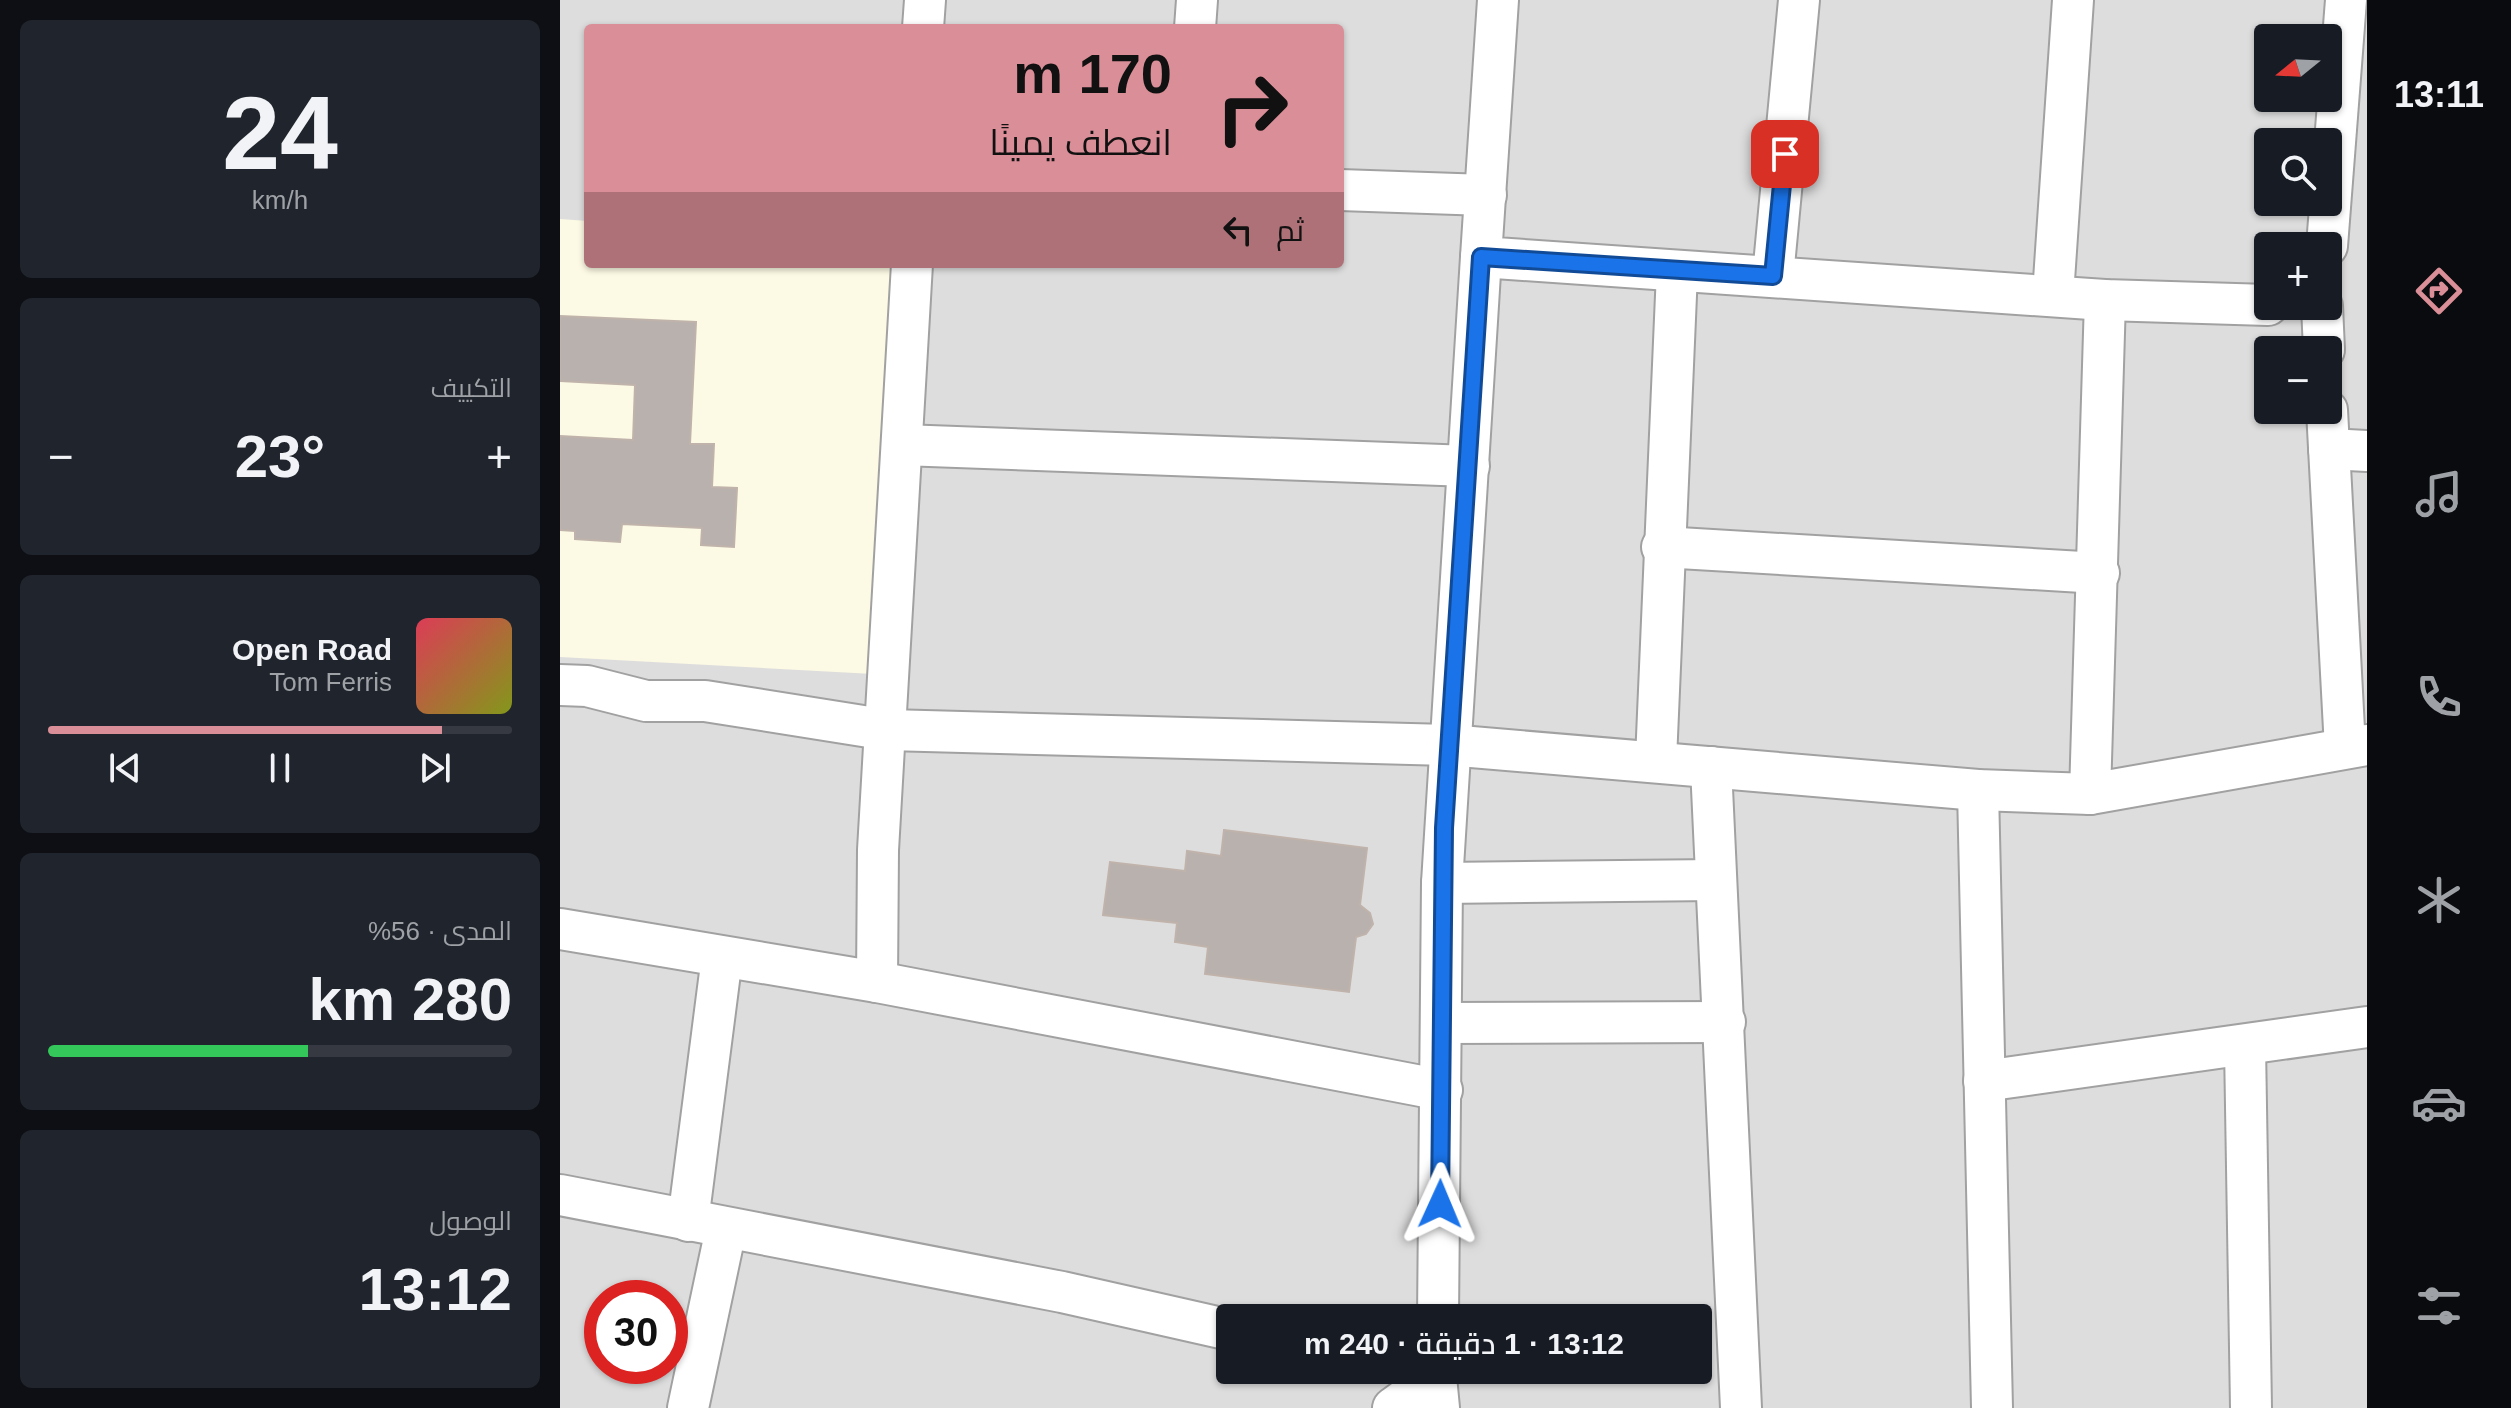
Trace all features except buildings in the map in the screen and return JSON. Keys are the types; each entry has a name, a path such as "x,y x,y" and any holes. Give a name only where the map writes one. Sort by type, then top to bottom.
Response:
{"street":[{"path":"923,24 925,0"},
{"path":"1195,24 1197,0"},
{"path":"1438,1304 1442,883 1448,745 1498,0"},
{"path":"1773,276 1799,0"},
{"path":"2053,295 2073,0"},
{"path":"2328,232 2346,0"},
{"path":"1344,190 1486,195"},
{"path":"1481,257 2105,300 2254,305"},
{"path":"877,982 878,850 888,730 912,268"},
{"path":"1656,760 1662,547 1677,272"},
{"path":"2090,794 2105,300"},
{"path":"560,685 587,686 646,701 705,701 888,730 1448,745 1656,760 1978,790 2090,794 2356,746 2341,437"},
{"path":"902,445 1469,466"},
{"path":"1662,547 2099,573"},
{"path":"1711,767 1741,1408"},
{"path":"1978,790 1992,1408"},
{"path":"1442,883 1716,880"},
{"path":"560,929 877,982 1442,1090"},
{"path":"688,1221 722,957"},
{"path":"1442,1023 1725,1022"},
{"path":"1984,1081 2367,1027"},
{"path":"2245,1046 2251,1408"},
{"path":"560,1195 1062,1292 1216,1327"},
{"path":"688,1408 726,1229"},
{"path":"1393,1408 1425,1384"}],"shaded area":[{"path":"560,0 2367,0 2367,1408 560,1408"},
{"path":"560,219 584,221 584,268 897,268 873,674 560,657"}],"route":[{"path":"1440,1204 1444,828 1481,257 1773,276 1785,154"}]}
